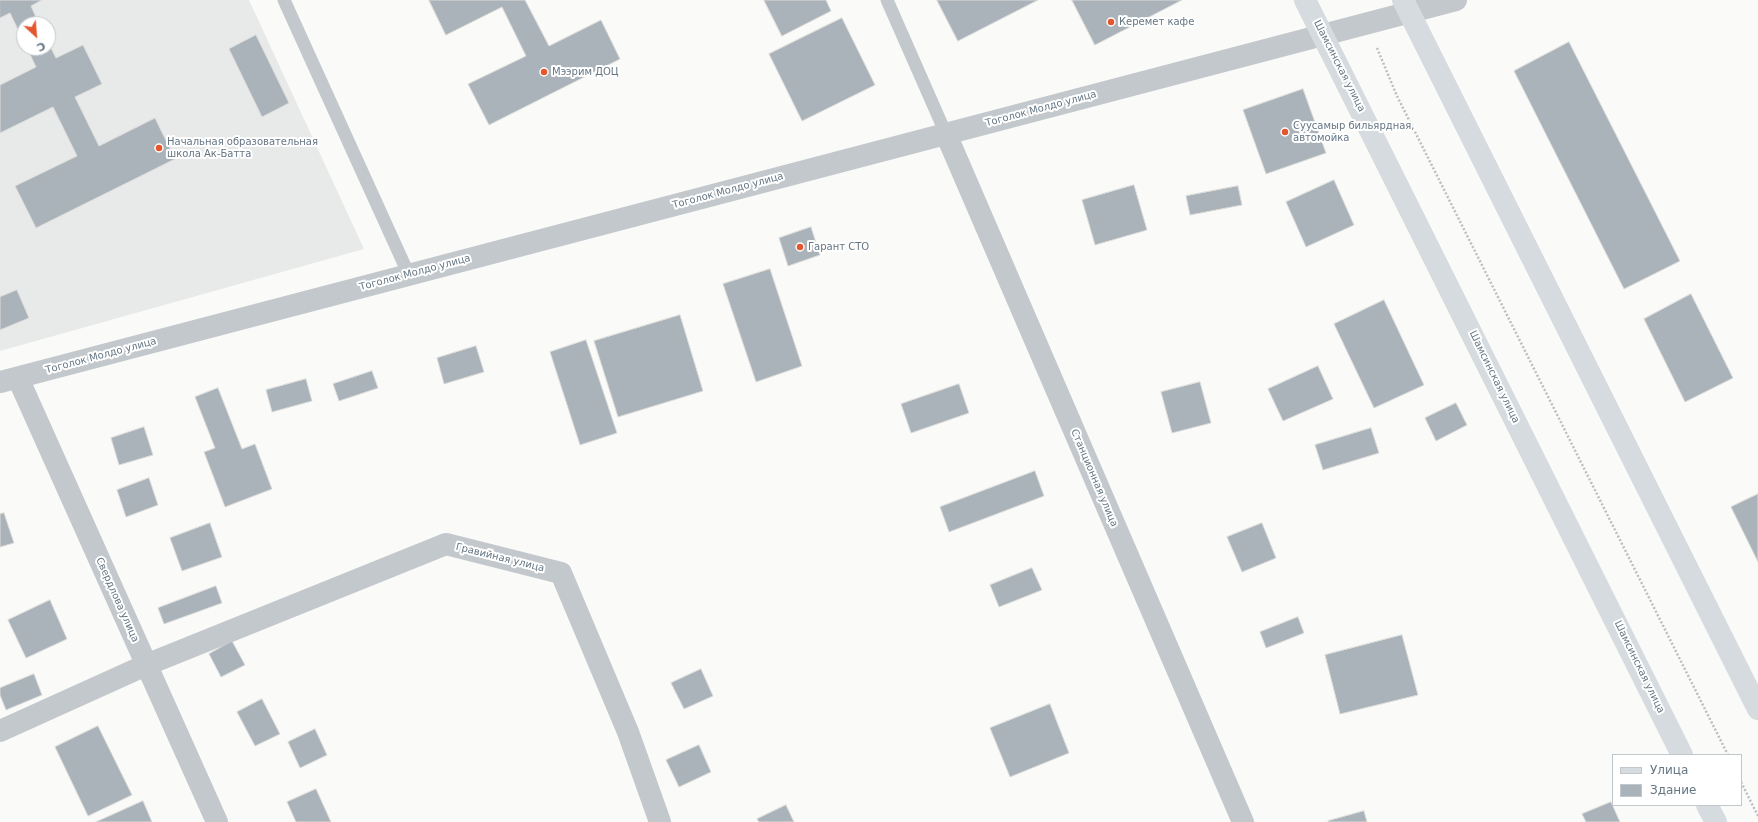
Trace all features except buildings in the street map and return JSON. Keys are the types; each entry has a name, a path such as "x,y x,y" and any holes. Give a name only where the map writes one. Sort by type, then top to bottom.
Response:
{"main road":[{"name":"Шамсинская улица","path":"1305,0 1682,754"},
{"path":"1406,6 1758,709"},
{"path":"1708,806 1716,822"}],"street":[{"name":"Тоголок Молдо улица","path":"9,380 1366,24 1406,6 1456,0"},
{"name":"Станционная улица","path":"946,134 1243,822"},
{"name":"Свердлова улица","path":"9,380 146,664 217,822"},
{"name":"Гравийная улица","path":"146,664 446,544 561,573 628,732 660,822"},
{"path":"0,731 146,664"}],"lane":[{"path":"284,0 409,275"},
{"path":"887,0 946,134"}],"path":[{"path":"1366,24 1397,96 1727,754"},
{"path":"1742,784 1758,816"}],"shaded area":[{"name":"Начальная образовательная школа Ак-Батта","path":"0,0 249,0 364,249 0,351"}],"place":[{"name":"Керемет кафе","path":"1111,22"},
{"name":"Мээрим ДОЦ","path":"544,72"},
{"name":"Суусамыр бильярдная, автомойка","path":"1285,132"},
{"name":"Начальная образовательная школа Ак-Батта","path":"159,148"},
{"name":"Гарант СТО","path":"800,247"}]}
